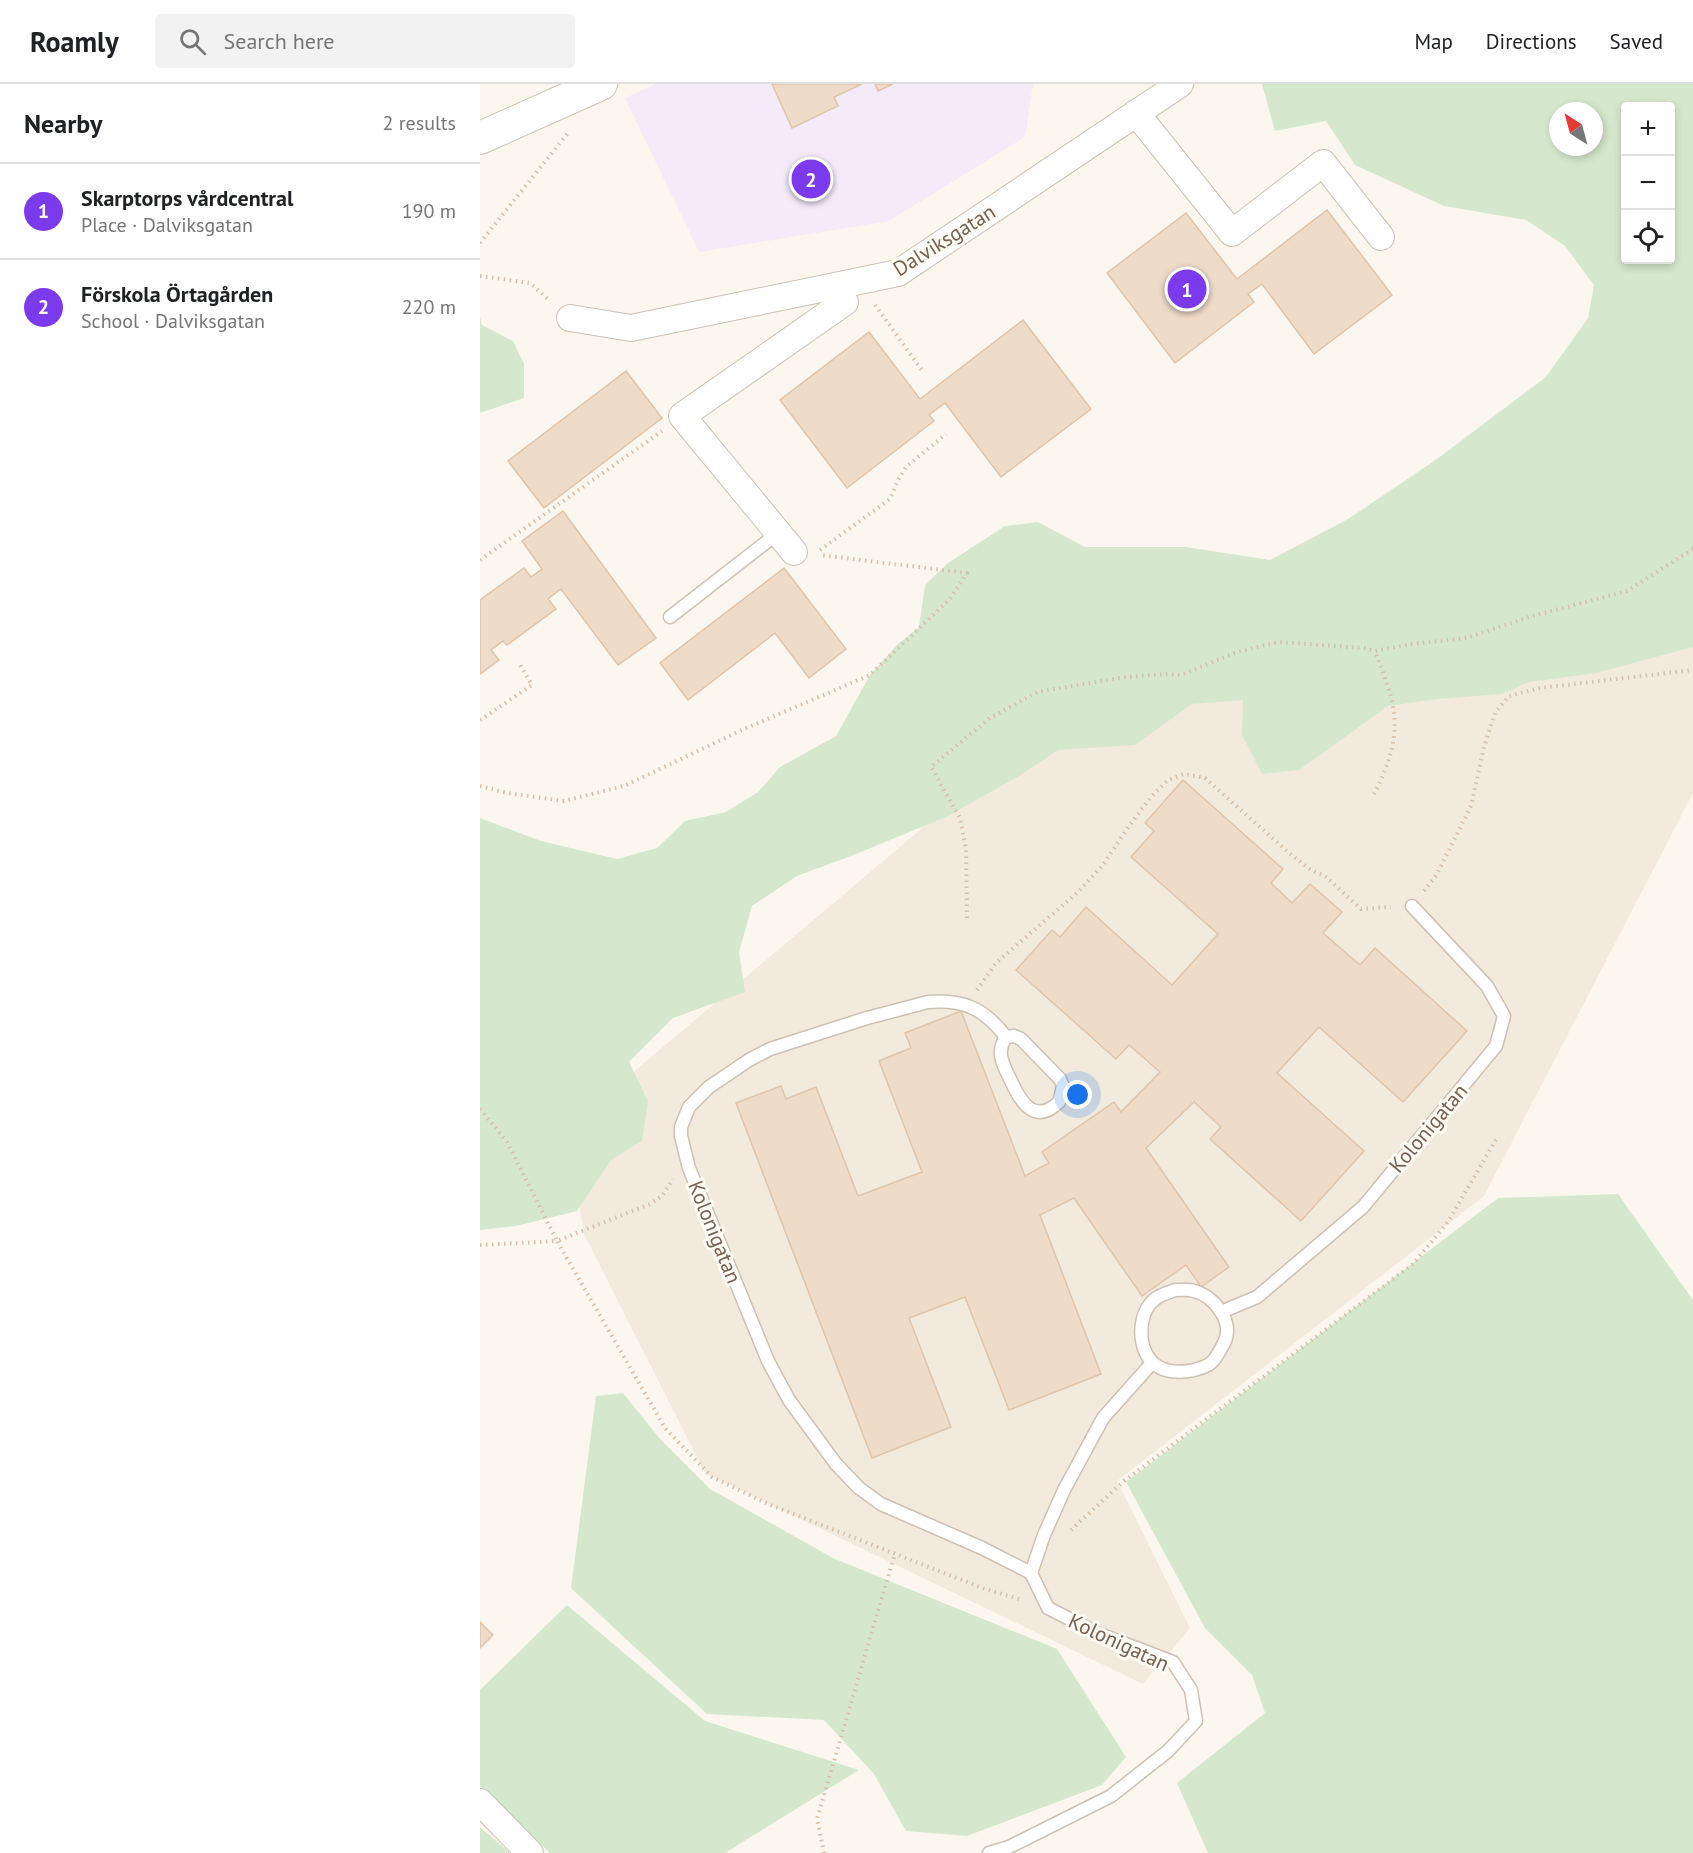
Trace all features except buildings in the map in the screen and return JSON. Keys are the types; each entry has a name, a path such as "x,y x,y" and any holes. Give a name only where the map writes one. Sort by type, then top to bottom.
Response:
{"street":[{"path":"480,138 601,84"},
{"name":"Dalviksgatan","path":"570,318 631,328 898,273 1180,84"},
{"path":"1136,113 1232,233 1323,163 1381,237"},
{"path":"786,543 682,416 845,302 832,287"},
{"path":"480,1802 530,1853"}],"lane":[{"path":"670,617 786,543"},
{"name":"Kolonigatan","path":"1221,1312 1257,1297 1363,1207 1496,1046 1504,1016 1487,986 1412,906"},
{"name":"Kolonigatan","path":"989,1853 1009,1847 1111,1796 1168,1751 1196,1721 1191,1690 1173,1662 1097,1633 1048,1608 1031,1574 982,1548 881,1504 859,1488 836,1464 789,1400 768,1361 689,1168 681,1136 681,1126 689,1107 709,1087 749,1060 789,1042 928,1002 946,1001 970,1006 984,1013 1006,1037"},
{"name":"Kolonigatan","path":"1014,1036 1021,1039 1060,1079 1063,1086 1062,1094 1059,1102 1053,1108 1045,1112 1037,1112 1026,1107 1019,1100 1001,1060 1001,1044 1006,1037 1014,1036"},
{"path":"1176,1290 1194,1290 1211,1299 1221,1312 1227,1326 1225,1342 1210,1364 1184,1373 1167,1370 1152,1363 1143,1347 1140,1329 1148,1310 1157,1297 1176,1290"},
{"path":"1031,1574 1044,1535 1064,1490 1103,1418 1152,1363"}],"path":[{"path":"480,243 571,130"},
{"path":"480,276 530,284 570,318"},
{"path":"862,281 881,315 924,373"},
{"path":"480,560 682,416"},
{"path":"480,786 507,793 564,801 624,786 744,729 870,675 950,599 967,573 815,554 890,499 906,467 946,434"},
{"path":"967,918 966,849 960,818 931,767 990,718 1037,692 1126,677 1181,675 1237,652 1278,642 1364,648 1375,651 1466,638 1529,617 1627,591 1693,549"},
{"path":"1374,794 1388,766 1395,715 1375,651"},
{"path":"480,720 532,685 519,663"},
{"path":"970,1006 980,984 996,963 1078,892 1103,865 1151,797 1168,780 1184,774 1205,778 1288,852 1311,870 1325,876 1361,909 1412,906 1437,874 1471,806 1484,747 1495,713 1509,696 1540,688 1693,670"},
{"path":"480,1109 507,1142 557,1240 665,1428 712,1477 768,1504 985,1589 1048,1608"},
{"path":"1044,1535 1070,1531 1124,1481 1413,1264 1448,1222 1498,1136"},
{"path":"480,1245 557,1240 650,1204 662,1196 675,1176 689,1168"},
{"path":"824,1853 817,1819 895,1553"}],"shaded area":[{"path":"656,84 1033,84 1025,137 889,221 699,252 625,98"},
{"path":"1693,627 1693,793 1484,1196 1117,1481 1190,1628 1143,1684 705,1473 584,1234 566,1129 1069,704"}],"green space":[{"path":"1262,84 1693,84 1693,647 1596,673 1529,682 1502,694 1437,699 1388,706 1299,770 1262,774 1242,735 1243,700 1192,704 1135,745 1058,750 1019,776 946,817 797,876 752,906 739,952 745,992 673,1018 629,1062 648,1101 642,1141 611,1160 577,1211 516,1226 480,1230 480,818 541,841 617,859 657,848 685,821 726,812 758,792 780,767 836,736 870,675 898,644 919,627 925,585 948,563 1005,526 1038,522 1085,547 1186,547 1270,560 1348,519 1437,459 1546,377 1588,318 1594,285 1565,246 1526,220 1444,206 1355,165 1326,121 1275,131"},
{"path":"480,317 482,325 513,341 524,364 524,398 480,413"},
{"path":"1618,1194 1693,1300 1693,1853 1208,1853 1177,1783 1265,1713 1252,1675 1205,1628 1126,1482 1498,1198"},
{"path":"623,1393 661,1440 710,1489 833,1558 1057,1649 1126,1757 1102,1785 967,1836 906,1831 874,1774 824,1720 707,1714 571,1588 596,1396"},
{"path":"567,1605 705,1721 859,1770 725,1853 550,1853 480,1786 480,1690"},
{"path":"480,1827 510,1853 480,1853"}],"place":[{"name":"Förskola Örtagården","path":"811,179"},
{"name":"Skarptorps vårdcentral","path":"1187,289"}]}
